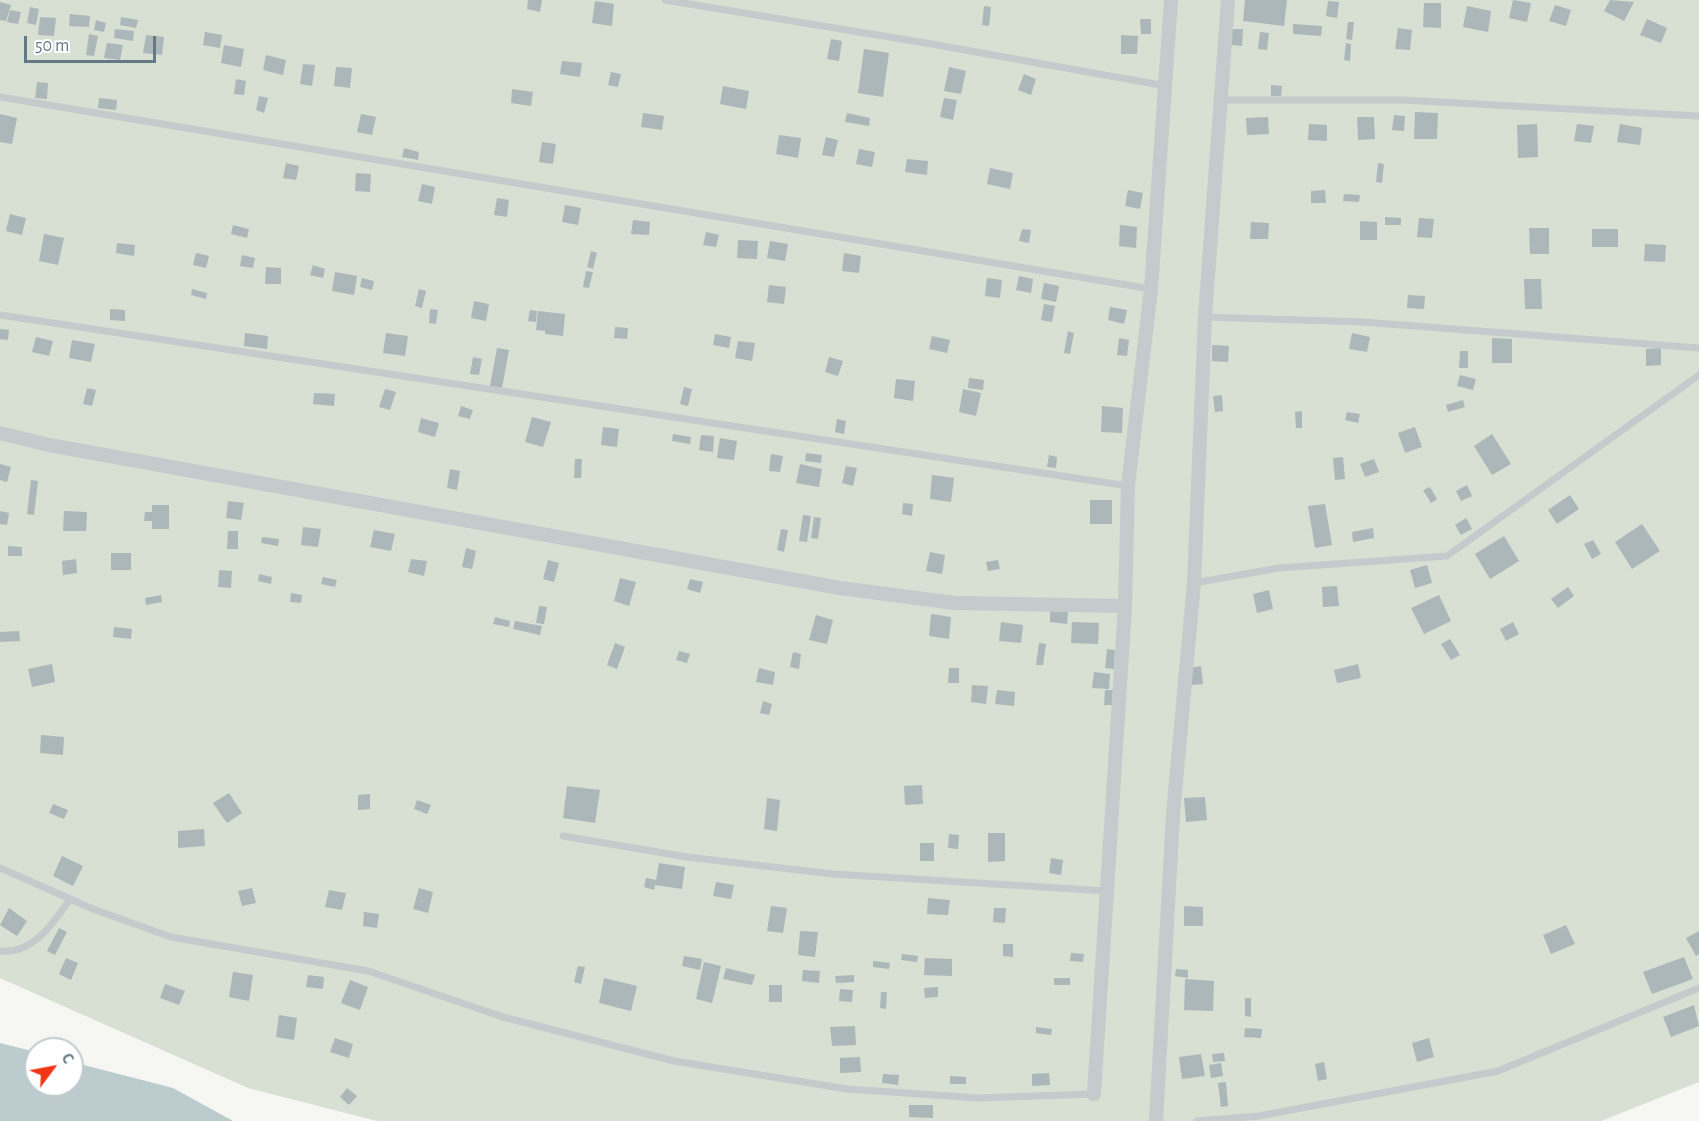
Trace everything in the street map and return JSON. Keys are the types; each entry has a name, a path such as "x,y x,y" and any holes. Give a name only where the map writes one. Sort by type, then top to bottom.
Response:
{"street":[{"path":"1094,1094 1125,606 1128,486 1151,289 1171,0"},
{"path":"1156,1121 1173,815 1194,583 1205,318 1222,100 1227,0"},
{"path":"0,433 49,445 840,588 955,603 1125,606"}],"lane":[{"path":"665,0 1166,86"},
{"path":"0,98 1151,289"},
{"path":"1222,100 1402,100 1699,116"},
{"path":"0,315 1128,486"},
{"path":"1205,318 1363,322 1699,348"},
{"path":"1194,583 1280,568 1447,556 1699,375"},
{"path":"563,836 687,857 833,874 1107,891"},
{"path":"0,868 70,899 171,937 368,971 503,1017 674,1061 847,1089 978,1098 1094,1094"},
{"path":"0,951 15,950 42,936 70,899"},
{"path":"1197,1121 1258,1116 1498,1071 1699,987"}],"shaded area":[{"path":"0,0 1699,0 1699,1082 1601,1121 377,1121 248,1088 0,978"},
{"path":"0,1043 24,1049 24,1097 84,1097 84,1065 173,1088 233,1121 0,1121"}],"building":[{"path":"528,0 542,0 540,12 527,9"},
{"path":"1245,0 1287,0 1284,26 1243,21"},
{"path":"1513,0 1531,3 1527,22 1509,18"},
{"path":"1610,0 1634,2 1624,21 1604,11"},
{"path":"595,1 614,4 612,26 592,23"},
{"path":"1328,1 1339,2 1337,18 1326,16"},
{"path":"0,2 11,5 6,21 0,20"},
{"path":"1424,3 1441,3 1441,28 1423,27"},
{"path":"1555,5 1571,10 1566,26 1549,21"},
{"path":"984,6 991,7 989,26 982,25"},
{"path":"1467,6 1491,11 1488,32 1463,27"},
{"path":"30,7 39,9 36,25 27,23"},
{"path":"10,10 21,12 18,24 7,22"},
{"path":"70,14 90,16 89,27 69,26"},
{"path":"40,17 56,18 54,36 38,35"},
{"path":"121,17 138,20 136,28 120,25"},
{"path":"1140,19 1151,19 1151,34 1141,34"},
{"path":"1647,19 1667,28 1661,43 1640,35"},
{"path":"96,20 106,23 104,32 94,30"},
{"path":"1348,22 1354,22 1352,40 1346,39"},
{"path":"1293,24 1322,26 1321,36 1293,34"},
{"path":"1398,28 1412,30 1410,50 1395,49"},
{"path":"115,29 134,31 133,41 114,38"},
{"path":"1232,29 1243,29 1242,46 1231,45"},
{"path":"205,32 222,35 220,48 203,45"},
{"path":"1260,32 1269,33 1267,50 1258,49"},
{"path":"89,34 98,36 94,56 86,55"},
{"path":"146,35 164,37 162,55 143,53"},
{"path":"1121,35 1138,36 1137,54 1121,54"},
{"path":"831,39 842,41 839,61 827,59"},
{"path":"107,43 123,45 120,60 104,58"},
{"path":"1346,43 1351,44 1350,61 1344,60"},
{"path":"224,45 244,49 241,67 221,63"},
{"path":"864,49 889,53 883,97 858,93"},
{"path":"266,55 286,60 283,75 263,70"},
{"path":"562,61 582,63 580,77 560,74"},
{"path":"303,64 315,65 312,86 300,84"},
{"path":"336,67 352,68 350,88 334,86"},
{"path":"949,67 966,71 961,94 944,91"},
{"path":"611,72 621,74 618,87 608,85"},
{"path":"1024,74 1036,79 1031,95 1018,90"},
{"path":"236,79 246,81 244,95 234,94"},
{"path":"37,82 48,83 47,99 35,98"},
{"path":"1271,85 1282,86 1281,96 1271,96"},
{"path":"723,86 749,91 746,109 720,104"},
{"path":"512,89 533,92 531,106 511,103"},
{"path":"259,96 268,98 264,113 256,110"},
{"path":"99,98 117,100 116,110 98,108"},
{"path":"944,98 957,100 953,120 940,117"},
{"path":"1415,112 1438,113 1437,139 1414,139"},
{"path":"643,113 664,116 662,130 641,127"},
{"path":"847,113 870,118 869,126 845,122"},
{"path":"0,114 17,118 12,144 0,142"},
{"path":"361,114 376,117 372,135 357,132"},
{"path":"1394,115 1405,116 1404,131 1392,130"},
{"path":"1268,117 1269,134 1247,135 1246,118"},
{"path":"1357,117 1374,117 1375,139 1358,140"},
{"path":"1309,124 1327,125 1327,141 1308,140"},
{"path":"1537,124 1538,157 1518,158 1517,125"},
{"path":"1577,124 1594,126 1591,143 1574,141"},
{"path":"1620,124 1642,128 1640,145 1617,142"},
{"path":"779,135 801,138 798,158 776,154"},
{"path":"826,137 838,140 834,157 822,155"},
{"path":"542,142 556,144 553,164 539,162"},
{"path":"404,148 419,152 418,160 402,157"},
{"path":"859,149 875,152 872,167 856,164"},
{"path":"907,159 928,161 927,175 905,172"},
{"path":"286,163 299,166 296,180 283,178"},
{"path":"1378,163 1384,164 1382,183 1376,182"},
{"path":"990,168 1013,173 1010,189 987,184"},
{"path":"356,173 371,174 370,192 355,191"},
{"path":"422,184 435,187 432,204 418,201"},
{"path":"1128,190 1143,193 1140,209 1125,206"},
{"path":"1325,190 1326,203 1311,203 1311,191"},
{"path":"1344,194 1360,195 1359,202 1343,201"},
{"path":"497,198 509,200 507,217 494,215"},
{"path":"565,205 581,208 578,225 562,222"},
{"path":"10,214 26,218 22,235 6,231"},
{"path":"1385,217 1401,218 1401,225 1385,225"},
{"path":"1419,218 1434,219 1432,238 1417,237"},
{"path":"633,220 650,222 649,235 631,234"},
{"path":"1360,221 1377,222 1377,240 1360,240"},
{"path":"1251,222 1269,223 1268,239 1250,239"},
{"path":"233,225 249,229 247,238 231,234"},
{"path":"1120,225 1137,227 1136,248 1119,246"},
{"path":"1529,228 1549,228 1549,254 1530,254"},
{"path":"1022,229 1031,230 1029,243 1019,241"},
{"path":"1592,229 1618,229 1618,247 1592,247"},
{"path":"706,232 719,235 716,247 703,245"},
{"path":"44,234 64,238 58,265 39,261"},
{"path":"738,240 758,241 757,259 737,258"},
{"path":"770,241 788,244 785,261 767,258"},
{"path":"117,243 135,245 134,256 116,253"},
{"path":"1645,244 1666,245 1665,262 1644,261"},
{"path":"591,251 597,253 593,269 587,267"},
{"path":"196,253 209,256 206,268 193,265"},
{"path":"844,253 861,256 859,273 842,271"},
{"path":"242,255 255,258 253,268 240,266"},
{"path":"313,265 325,269 323,278 310,275"},
{"path":"266,267 281,268 281,284 265,284"},
{"path":"586,271 593,272 589,288 583,287"},
{"path":"335,272 357,276 354,295 332,291"},
{"path":"1019,276 1033,279 1031,293 1016,290"},
{"path":"362,278 374,281 372,290 360,287"},
{"path":"987,278 1002,280 1000,298 985,296"},
{"path":"1524,279 1541,279 1542,309 1525,309"},
{"path":"1044,283 1059,286 1056,302 1041,299"},
{"path":"769,285 786,287 784,304 767,302"},
{"path":"192,289 207,293 206,299 191,295"},
{"path":"419,289 426,291 422,308 415,306"},
{"path":"1408,295 1425,296 1424,309 1407,308"},
{"path":"474,301 489,304 486,321 471,318"},
{"path":"1044,304 1055,306 1052,322 1041,320"},
{"path":"1110,307 1127,310 1124,324 1108,320"},
{"path":"110,309 125,310 125,321 110,320"},
{"path":"430,309 438,310 436,324 429,323"},
{"path":"530,310 537,311 536,322 528,321"},
{"path":"538,311 565,314 563,336 545,334 545,331 536,330"},
{"path":"615,327 628,328 627,339 614,338"},
{"path":"0,329 9,330 8,340 0,339"},
{"path":"1068,331 1074,333 1070,354 1064,353"},
{"path":"245,333 268,336 267,349 244,346"},
{"path":"386,333 408,336 405,356 383,353"},
{"path":"1352,333 1370,337 1367,352 1349,349"},
{"path":"715,334 731,337 729,348 713,345"},
{"path":"932,336 950,340 947,353 929,349"},
{"path":"36,337 53,341 49,356 32,352"},
{"path":"1119,338 1129,340 1127,356 1117,355"},
{"path":"1492,338 1512,339 1512,363 1492,363"},
{"path":"72,340 95,344 91,362 69,358"},
{"path":"738,341 755,343 752,361 735,358"},
{"path":"1212,345 1229,346 1228,362 1212,361"},
{"path":"497,348 509,350 502,388 490,386"},
{"path":"1661,348 1661,365 1646,366 1646,349"},
{"path":"1460,351 1468,351 1468,368 1459,368"},
{"path":"473,357 482,359 479,375 470,374"},
{"path":"829,357 843,361 838,376 825,372"},
{"path":"1460,375 1476,379 1473,390 1457,386"},
{"path":"969,378 984,380 983,390 968,388"},
{"path":"896,379 915,381 913,401 894,398"},
{"path":"684,387 692,389 688,406 680,404"},
{"path":"87,388 96,390 92,406 83,404"},
{"path":"385,389 396,392 390,410 379,407"},
{"path":"963,389 981,393 976,416 959,412"},
{"path":"314,393 335,394 334,406 313,404"},
{"path":"1222,395 1223,411 1215,412 1213,396"},
{"path":"1463,400 1465,407 1448,412 1446,405"},
{"path":"461,406 473,410 470,419 458,416"},
{"path":"1102,406 1123,408 1122,433 1101,432"},
{"path":"1302,411 1302,428 1296,428 1295,412"},
{"path":"1347,412 1360,414 1358,423 1345,420"},
{"path":"532,417 551,422 543,447 525,442"},
{"path":"421,418 439,423 435,437 418,432"},
{"path":"837,419 846,421 844,434 835,432"},
{"path":"603,427 619,429 617,447 601,445"},
{"path":"1415,427 1422,447 1405,453 1398,433"},
{"path":"673,434 691,437 690,444 672,441"},
{"path":"1492,434 1511,464 1492,475 1474,446"},
{"path":"701,435 714,436 713,452 699,450"},
{"path":"720,438 737,441 734,460 717,458"},
{"path":"806,453 822,455 821,463 805,461"},
{"path":"771,454 783,456 780,472 769,471"},
{"path":"1049,455 1057,457 1056,468 1047,467"},
{"path":"1343,457 1345,479 1335,480 1333,458"},
{"path":"575,459 582,459 581,478 574,478"},
{"path":"1374,459 1379,472 1365,477 1360,464"},
{"path":"0,464 11,467 7,482 0,480"},
{"path":"800,464 822,469 819,487 796,483"},
{"path":"846,466 857,468 853,486 842,483"},
{"path":"450,469 460,471 457,490 447,488"},
{"path":"932,475 954,478 951,502 930,499"},
{"path":"31,480 38,481 34,515 27,514"},
{"path":"1467,485 1472,496 1461,501 1456,491"},
{"path":"1430,487 1437,499 1431,503 1423,490"},
{"path":"1570,495 1579,509 1557,524 1548,510"},
{"path":"1090,500 1112,500 1112,524 1090,524"},
{"path":"228,501 244,503 241,520 226,518"},
{"path":"903,503 913,504 912,516 902,514"},
{"path":"1325,504 1332,545 1315,548 1308,506"},
{"path":"152,505 169,505 169,529 152,529 152,521 144,521 145,512 152,512"},
{"path":"0,511 9,513 7,525 0,524"},
{"path":"64,511 87,512 86,531 63,531"},
{"path":"803,515 811,516 807,542 799,541"},
{"path":"814,517 821,518 818,539 811,538"},
{"path":"1466,518 1472,529 1461,535 1455,525"},
{"path":"1642,524 1660,551 1632,569 1615,542"},
{"path":"303,527 321,529 318,547 301,545"},
{"path":"1373,528 1374,538 1353,542 1352,532"},
{"path":"781,529 788,530 784,552 777,550"},
{"path":"374,530 395,534 391,551 370,547"},
{"path":"228,531 238,531 238,549 227,549"},
{"path":"1504,536 1519,561 1490,579 1475,554"},
{"path":"262,537 279,539 278,546 261,543"},
{"path":"1593,540 1601,554 1592,559 1584,544"},
{"path":"8,546 22,547 22,556 8,556"},
{"path":"466,548 476,551 472,569 462,567"},
{"path":"930,552 945,555 942,574 926,571"},
{"path":"111,553 131,553 131,570 111,570"},
{"path":"76,559 77,573 63,575 62,561"},
{"path":"411,559 427,561 424,576 408,572"},
{"path":"548,560 559,563 554,582 543,579"},
{"path":"998,560 1000,569 988,571 986,562"},
{"path":"1427,565 1432,583 1415,588 1410,570"},
{"path":"219,570 232,571 231,588 218,587"},
{"path":"259,574 272,577 271,584 258,581"},
{"path":"323,577 337,580 335,587 321,584"},
{"path":"620,578 636,582 629,606 614,601"},
{"path":"690,579 703,582 700,593 687,589"},
{"path":"1337,586 1339,606 1323,607 1322,587"},
{"path":"1568,587 1574,596 1558,608 1551,599"},
{"path":"1269,590 1273,609 1257,613 1253,594"},
{"path":"291,593 302,595 301,603 290,602"},
{"path":"161,595 162,602 146,605 145,598"},
{"path":"1439,595 1451,621 1424,634 1411,608"},
{"path":"539,606 547,607 544,624 536,623"},
{"path":"1050,611 1068,612 1067,624 1050,622"},
{"path":"931,614 951,617 949,639 929,636"},
{"path":"816,615 833,620 827,644 809,640"},
{"path":"495,617 510,621 509,627 493,624"},
{"path":"515,621 542,626 540,635 513,629"},
{"path":"1001,622 1023,625 1021,643 999,641"},
{"path":"1072,622 1099,623 1098,644 1071,643"},
{"path":"1513,622 1519,634 1506,641 1500,629"},
{"path":"114,627 132,629 131,639 113,637"},
{"path":"19,631 20,641 0,642 0,632"},
{"path":"1450,639 1460,655 1451,660 1441,644"},
{"path":"615,643 625,647 617,669 607,665"},
{"path":"1039,643 1046,644 1043,665 1036,665"},
{"path":"1107,649 1115,650 1114,669 1105,668"},
{"path":"679,651 690,654 687,663 676,660"},
{"path":"793,652 801,654 799,669 790,667"},
{"path":"52,664 55,682 32,687 28,669"},
{"path":"1358,664 1361,678 1337,683 1334,670"},
{"path":"1201,666 1203,684 1192,685 1190,668"},
{"path":"759,668 775,672 773,685 756,682"},
{"path":"949,668 959,668 959,683 948,683"},
{"path":"1094,672 1110,674 1109,689 1092,688"},
{"path":"972,685 988,686 986,704 971,702"},
{"path":"997,690 1015,692 1014,706 995,704"},
{"path":"1105,690 1113,690 1112,705 1104,705"},
{"path":"763,701 772,704 769,715 760,713"},
{"path":"41,735 64,737 63,755 40,753"},
{"path":"922,785 923,804 905,805 904,786"},
{"path":"567,786 600,790 595,823 563,818"},
{"path":"229,793 242,813 227,823 213,803"},
{"path":"370,794 370,809 358,810 358,795"},
{"path":"1205,797 1207,820 1186,822 1184,798"},
{"path":"767,798 780,800 777,831 764,829"},
{"path":"417,800 431,805 427,814 414,809"},
{"path":"53,804 68,810 64,819 49,813"},
{"path":"204,829 205,846 178,848 178,831"},
{"path":"988,833 1005,833 1005,861 988,862"},
{"path":"949,834 959,835 958,849 948,848"},
{"path":"920,843 934,843 934,861 920,861"},
{"path":"62,856 83,866 73,886 53,876"},
{"path":"1051,858 1063,860 1061,875 1049,873"},
{"path":"659,863 685,867 682,889 655,885 654,890 644,887 646,878 656,880"},
{"path":"716,882 734,885 731,899 713,896"},
{"path":"252,888 256,903 242,906 238,891"},
{"path":"419,888 433,892 428,913 413,909"},
{"path":"329,890 346,893 342,910 325,907"},
{"path":"928,898 950,900 948,915 927,914"},
{"path":"771,906 787,908 783,933 767,931"},
{"path":"1184,906 1203,907 1203,926 1184,926"},
{"path":"9,908 27,921 17,936 0,925"},
{"path":"994,908 1006,908 1005,923 993,922"},
{"path":"364,912 379,914 377,928 363,926"},
{"path":"1566,925 1575,944 1551,954 1543,935"},
{"path":"59,928 67,932 55,955 47,951"},
{"path":"800,931 818,932 815,957 798,955"},
{"path":"1699,931 1699,954 1696,956 1686,938"},
{"path":"1003,944 1013,944 1013,957 1003,956"},
{"path":"1071,953 1084,954 1083,962 1070,961"},
{"path":"902,954 918,956 917,962 901,960"},
{"path":"684,956 702,959 700,970 682,966"},
{"path":"1684,957 1693,979 1652,994 1643,972"},
{"path":"66,958 78,963 71,980 59,974"},
{"path":"925,958 952,959 952,976 924,975"},
{"path":"873,961 890,963 889,969 873,967"},
{"path":"704,962 721,966 712,1003 696,999"},
{"path":"578,966 585,967 581,984 574,982"},
{"path":"726,968 755,975 752,985 723,979"},
{"path":"1176,969 1188,970 1188,978 1175,976"},
{"path":"803,970 820,971 819,983 802,981"},
{"path":"233,972 253,975 249,1001 229,997"},
{"path":"308,975 324,977 323,989 306,987"},
{"path":"854,975 854,982 836,983 835,976"},
{"path":"604,978 637,986 631,1011 599,1003"},
{"path":"1054,978 1070,978 1070,985 1054,985"},
{"path":"1185,979 1214,981 1213,1011 1184,1010"},
{"path":"350,980 368,987 360,1010 341,1003"},
{"path":"165,984 185,991 179,1005 160,998"},
{"path":"769,985 782,985 782,1002 769,1002"},
{"path":"938,987 938,997 925,998 924,988"},
{"path":"840,989 853,990 852,1002 839,1001"},
{"path":"881,992 887,992 886,1009 880,1008"},
{"path":"1245,998 1251,998 1251,1017 1245,1016"},
{"path":"1694,1005 1699,1026 1671,1037 1663,1017"},
{"path":"279,1015 297,1018 294,1040 276,1037"},
{"path":"855,1026 856,1045 832,1046 830,1027"},
{"path":"1036,1027 1052,1029 1051,1035 1036,1033"},
{"path":"1245,1028 1262,1029 1261,1038 1244,1037"},
{"path":"335,1038 353,1044 349,1058 330,1052"},
{"path":"1429,1038 1434,1057 1417,1062 1412,1043"},
{"path":"1224,1053 1225,1061 1213,1062 1212,1054"},
{"path":"1201,1054 1205,1076 1182,1079 1179,1057"},
{"path":"860,1057 861,1072 840,1073 840,1058"},
{"path":"1324,1062 1327,1079 1318,1081 1315,1064"},
{"path":"1221,1063 1223,1076 1211,1078 1209,1065"},
{"path":"1049,1073 1050,1085 1032,1086 1032,1074"},
{"path":"883,1074 899,1075 898,1085 882,1083"},
{"path":"950,1076 966,1077 966,1084 950,1084"},
{"path":"1226,1082 1228,1106 1221,1107 1218,1083"},
{"path":"347,1088 357,1096 349,1105 340,1097"},
{"path":"909,1105 933,1105 933,1118 909,1117"}]}
